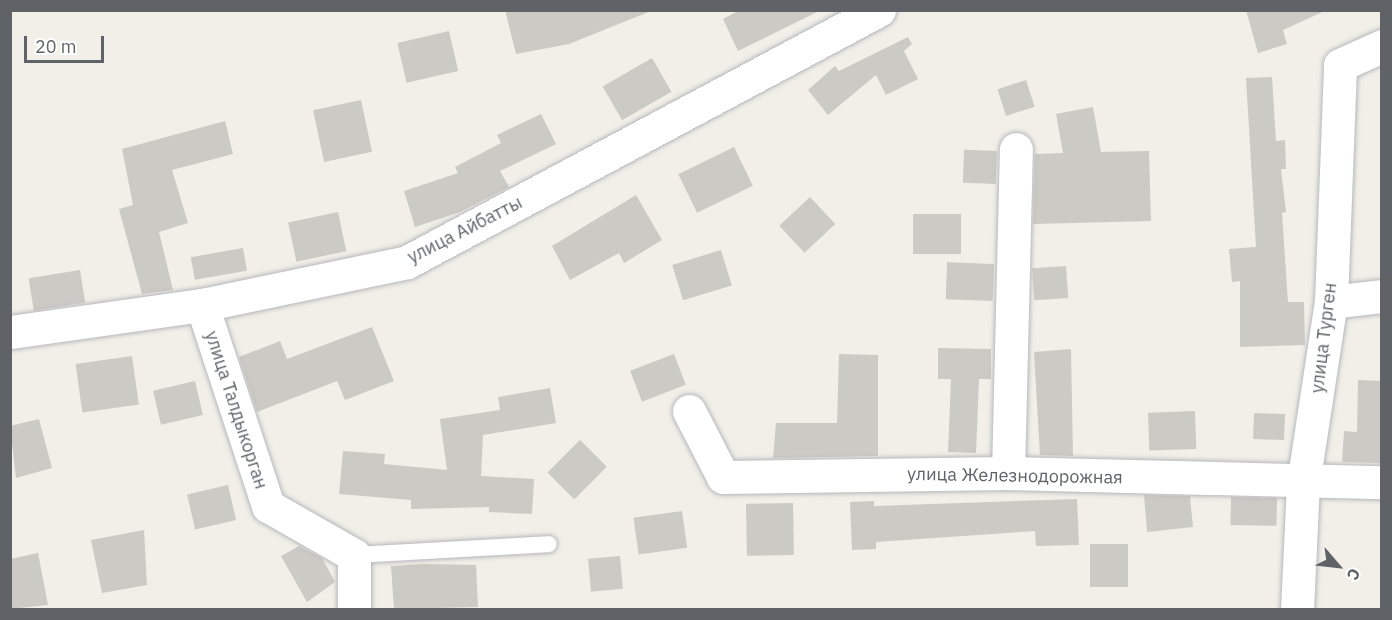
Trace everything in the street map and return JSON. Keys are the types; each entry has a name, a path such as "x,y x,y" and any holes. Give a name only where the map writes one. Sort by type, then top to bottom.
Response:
{"street":[{"name":"улица Айбатты","path":"10,332 202,305 407,262 879,10"},
{"name":"улица Турген","path":"1297,609 1303,484 1331,302 1340,65 1382,46"},
{"path":"1008,473 1016,148"},
{"path":"1331,302 1382,296"},
{"name":"улица Талдыкорган","path":"202,305 268,506 354,555"},
{"name":"улица Железнодорожная","path":"689,411 723,477 1008,473 1303,484 1382,482"},
{"path":"354,555 354,609"}],"lane":[{"path":"354,555 549,544"}],"building":[{"path":"505,10 651,11 569,44 516,54"},
{"path":"740,10 821,10 738,51 723,19"},
{"path":"1246,10 1327,10 1283,30 1287,44 1258,53"},
{"path":"449,31 458,71 407,83 397,43"},
{"path":"908,37 912,44 904,51 918,79 886,95 876,75 828,115 808,90 835,66 839,71"},
{"path":"652,58 672,92 622,120 603,86"},
{"path":"1272,77 1276,141 1285,140 1286,169 1281,169 1286,212 1282,213 1288,302 1304,302 1305,345 1240,347 1240,281 1232,282 1229,249 1256,247 1246,78"},
{"path":"1026,80 1035,107 1006,116 997,89"},
{"path":"361,100 372,152 324,162 313,110"},
{"path":"1093,107 1101,152 1149,151 1151,221 1033,224 1035,154 1063,153 1056,114"},
{"path":"541,114 556,144 500,171 509,187 460,212 415,227 404,191 458,173 455,167 501,143 497,135"},
{"path":"225,121 233,154 172,170 188,223 159,232 173,290 142,294 119,209 133,205 122,149"},
{"path":"734,147 753,186 697,213 678,174"},
{"path":"964,150 997,151 996,184 963,183"},
{"path":"636,195 662,240 624,263 619,253 570,280 552,246"},
{"path":"810,197 835,224 805,253 779,226"},
{"path":"338,212 346,251 296,262 288,223"},
{"path":"913,214 961,214 961,254 913,254"},
{"path":"243,248 247,271 195,280 191,257"},
{"path":"721,250 732,285 683,300 672,265"},
{"path":"947,262 994,264 993,301 946,299"},
{"path":"1066,266 1068,298 1034,300 1032,268"},
{"path":"80,270 85,303 34,311 29,278"},
{"path":"372,327 394,381 345,400 337,381 257,412 239,357 280,341 287,359"},
{"path":"938,348 991,349 991,379 979,379 976,453 948,452 951,379 938,379"},
{"path":"1071,349 1073,456 1040,455 1034,352"},
{"path":"674,354 686,385 642,402 630,371"},
{"path":"839,354 878,355 878,456 773,458 776,423 837,423"},
{"path":"132,356 139,405 82,412 76,364"},
{"path":"1358,380 1382,381 1382,463 1342,462 1344,431 1357,432"},
{"path":"195,381 203,415 161,425 153,391"},
{"path":"550,388 556,423 483,435 481,476 534,479 532,514 489,512 489,507 411,509 411,500 339,494 343,451 385,454 384,464 447,470 440,419 500,410 498,397"},
{"path":"1195,411 1196,449 1149,451 1148,413"},
{"path":"1254,413 1285,414 1284,440 1253,439"},
{"path":"39,419 52,468 16,478 10,426"},
{"path":"580,440 607,467 574,499 547,473"},
{"path":"228,485 236,520 195,530 187,494"},
{"path":"1144,495 1190,496 1193,527 1147,532"},
{"path":"1231,497 1277,498 1277,526 1231,525"},
{"path":"1077,499 1079,545 1036,546 1035,531 876,542 876,549 852,550 850,502 874,501 874,506"},
{"path":"793,503 794,555 747,556 746,504"},
{"path":"682,511 687,548 639,554 633,518"},
{"path":"144,530 147,585 102,593 91,540"},
{"path":"1090,544 1128,544 1128,587 1090,587"},
{"path":"299,546 322,558 335,582 307,602 281,556"},
{"path":"38,553 48,605 10,609 10,559"},
{"path":"620,556 623,589 591,592 588,559"},
{"path":"476,565 478,607 394,609 391,566"}]}
